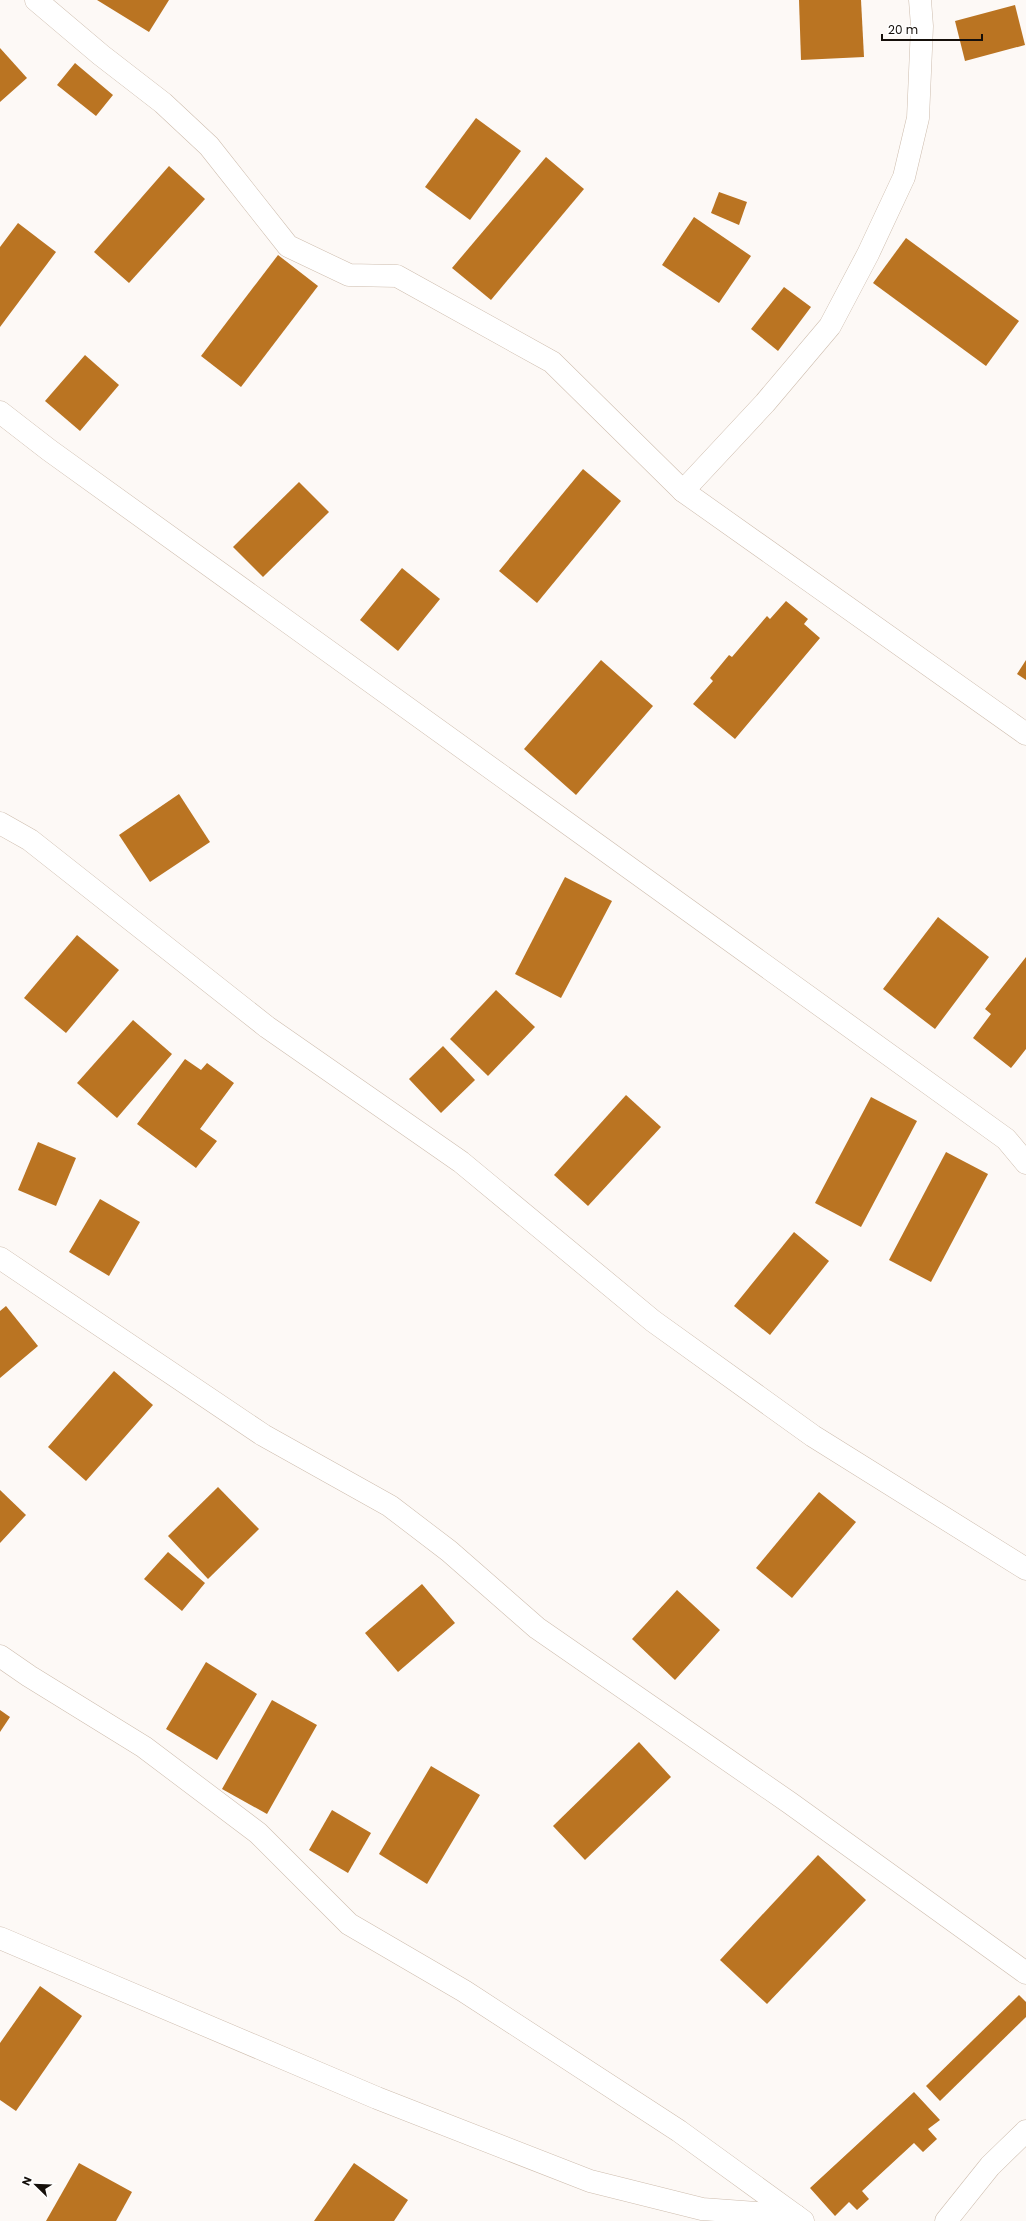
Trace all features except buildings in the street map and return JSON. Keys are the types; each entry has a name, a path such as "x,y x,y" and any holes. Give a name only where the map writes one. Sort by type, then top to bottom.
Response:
{"street":[{"path":"36,0 101,55 163,103 209,146 288,246 349,275 397,276 458,308 552,362 683,491 1026,734"},
{"path":"683,491 765,403 830,326 868,254 904,177 918,118 922,26 920,0"},
{"path":"0,412 56,455 1006,1139 1026,1163"},
{"path":"0,823 30,840 267,1027 461,1162 653,1321 813,1436 1026,1569"},
{"path":"0,1258 263,1435 390,1506 449,1551 538,1628 790,1803 1026,1973"},
{"path":"0,1656 29,1676 144,1747 258,1833 349,1924 464,1990 678,2131 800,2219"},
{"path":"0,1938 377,2098 590,2181 702,2209 800,2219"},
{"path":"946,2221 990,2166 1026,2131"}]}
